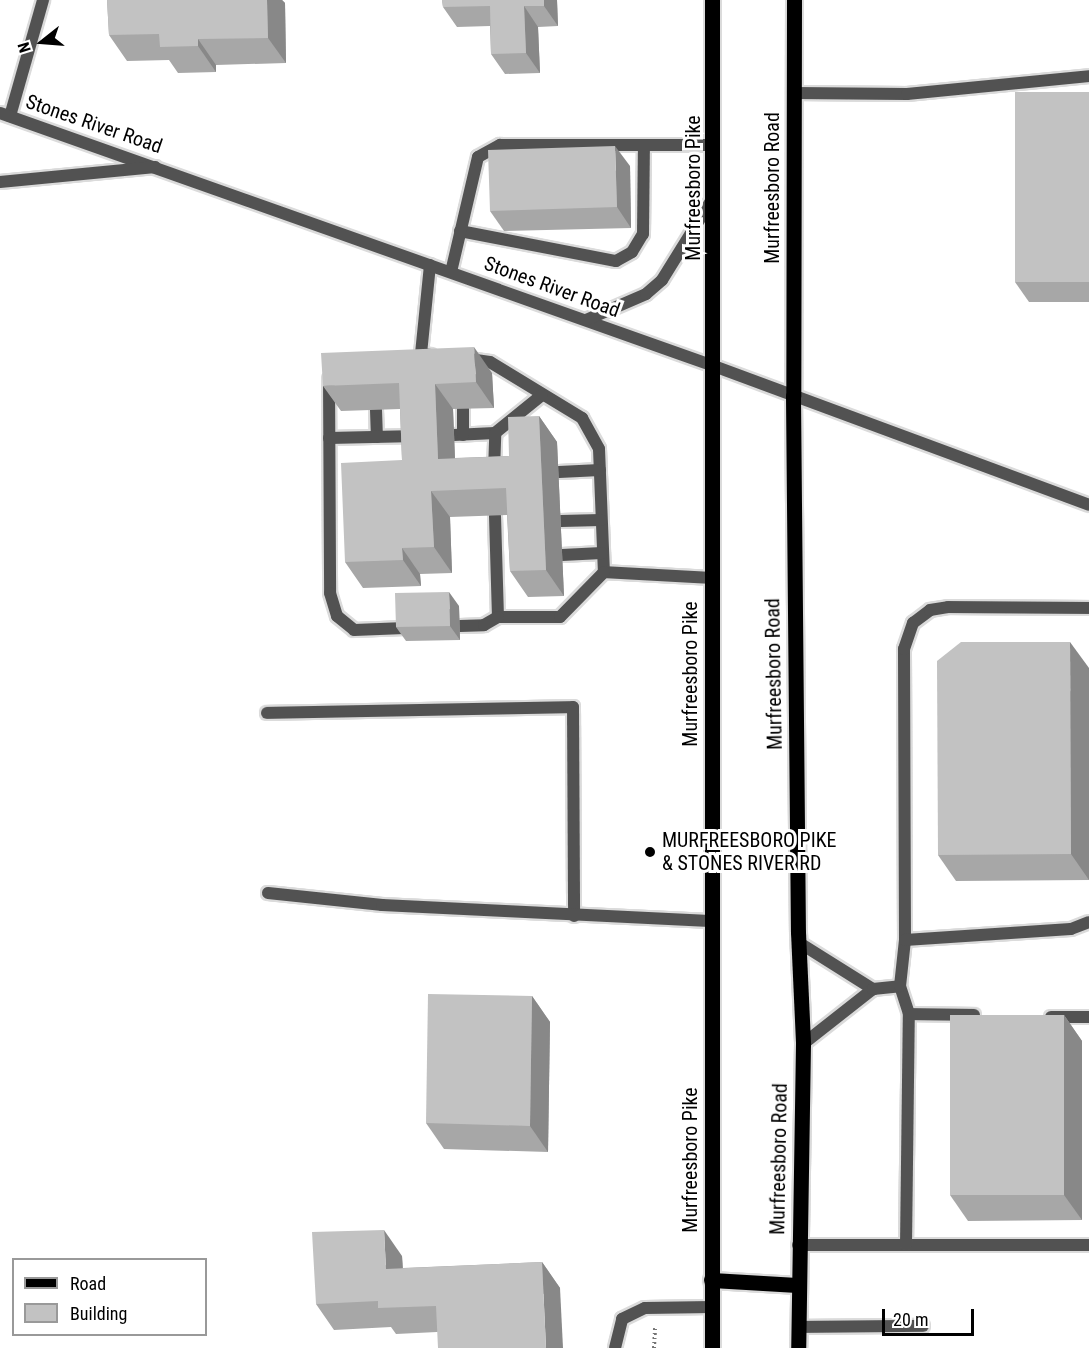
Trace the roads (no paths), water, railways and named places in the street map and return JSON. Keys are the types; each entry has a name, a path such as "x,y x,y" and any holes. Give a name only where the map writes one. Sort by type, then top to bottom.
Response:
{"main road":[{"name":"Murfreesboro Pike","path":"712,0 710,921 712,1348"},
{"name":"Murfreesboro Road","path":"794,0 793,396 798,942 802,1044 798,1348"},
{"path":"711,1280 798,1285"}],"street":[{"path":"5,114 43,0"},
{"path":"794,93 907,94 1089,76"},
{"name":"Stones River Road","path":"5,114 711,365 1089,505"},
{"path":"451,272 478,157 500,145 713,145"},
{"path":"460,231 616,261 632,252 643,234 644,145"},
{"path":"0,182 159,167"},
{"path":"586,320 646,294 662,280 713,197"},
{"path":"430,265 417,357 451,357 490,362 582,418 599,449 604,572"},
{"path":"451,357 461,374"},
{"path":"333,368 329,374 330,593 337,616 354,630 405,628"},
{"path":"463,409 458,435 495,433 542,395"},
{"path":"376,410 377,437"},
{"path":"495,433 498,477"},
{"path":"329,438 418,436"},
{"path":"559,472 600,470"},
{"path":"561,521 601,520"},
{"path":"498,522 501,558 498,617"},
{"path":"562,555 602,553"},
{"path":"460,626 484,625 498,617 560,617 604,572 711,578"},
{"path":"906,1245 909,1014 900,986 905,940 904,649 913,623 930,610 948,607 1089,608"},
{"path":"267,712 573,707 574,916"},
{"path":"268,893 382,905 710,921"},
{"path":"905,940 1071,929 1089,922"},
{"path":"798,942 873,989"},
{"path":"802,1044 873,989 900,986"},
{"path":"909,1014 988,1016"},
{"path":"1033,1016 1089,1017"},
{"path":"798,1245 1089,1245"},
{"path":"615,1348 622,1319 645,1308 712,1307"},
{"path":"798,1327 923,1326"}],"place":[{"name":"MURFREESBORO PIKE & STONES RIVER RD","path":"650,852"}]}
